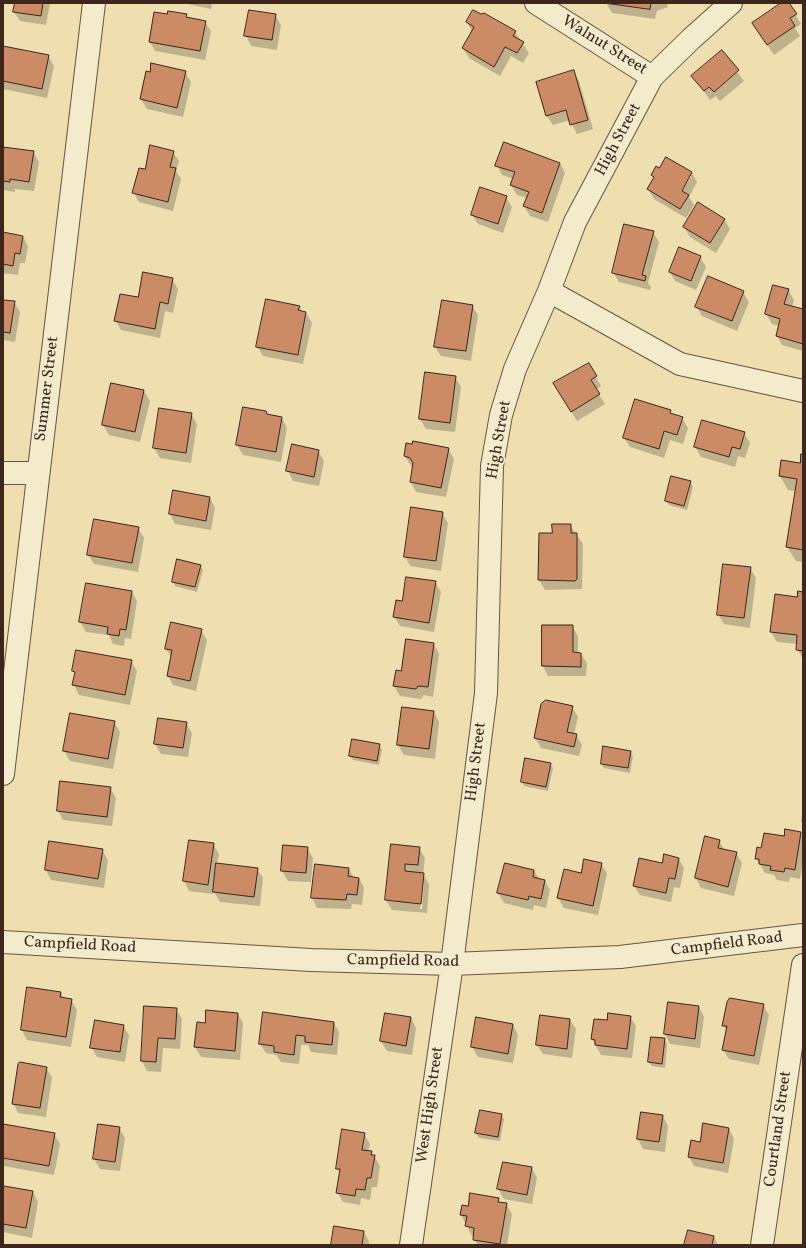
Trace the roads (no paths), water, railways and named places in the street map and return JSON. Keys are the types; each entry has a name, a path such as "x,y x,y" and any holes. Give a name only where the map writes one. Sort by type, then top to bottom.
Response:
{"street":[{"name":"Summer Street","path":"3,774 94,3"},
{"name":"Walnut Street","path":"536,3 652,77"},
{"name":"High Street","path":"452,964 486,693 492,466 501,415 515,369 549,291 575,222 652,77 691,38 731,3"},
{"path":"549,291 680,364 803,391"},
{"path":"3,473 38,474"},
{"name":"Campfield Road","path":"3,942 311,960 452,964 620,957 803,936"},
{"name":"West High Street","path":"411,1245 452,964"},
{"name":"Courtland Street","path":"762,1245 803,965"}]}
